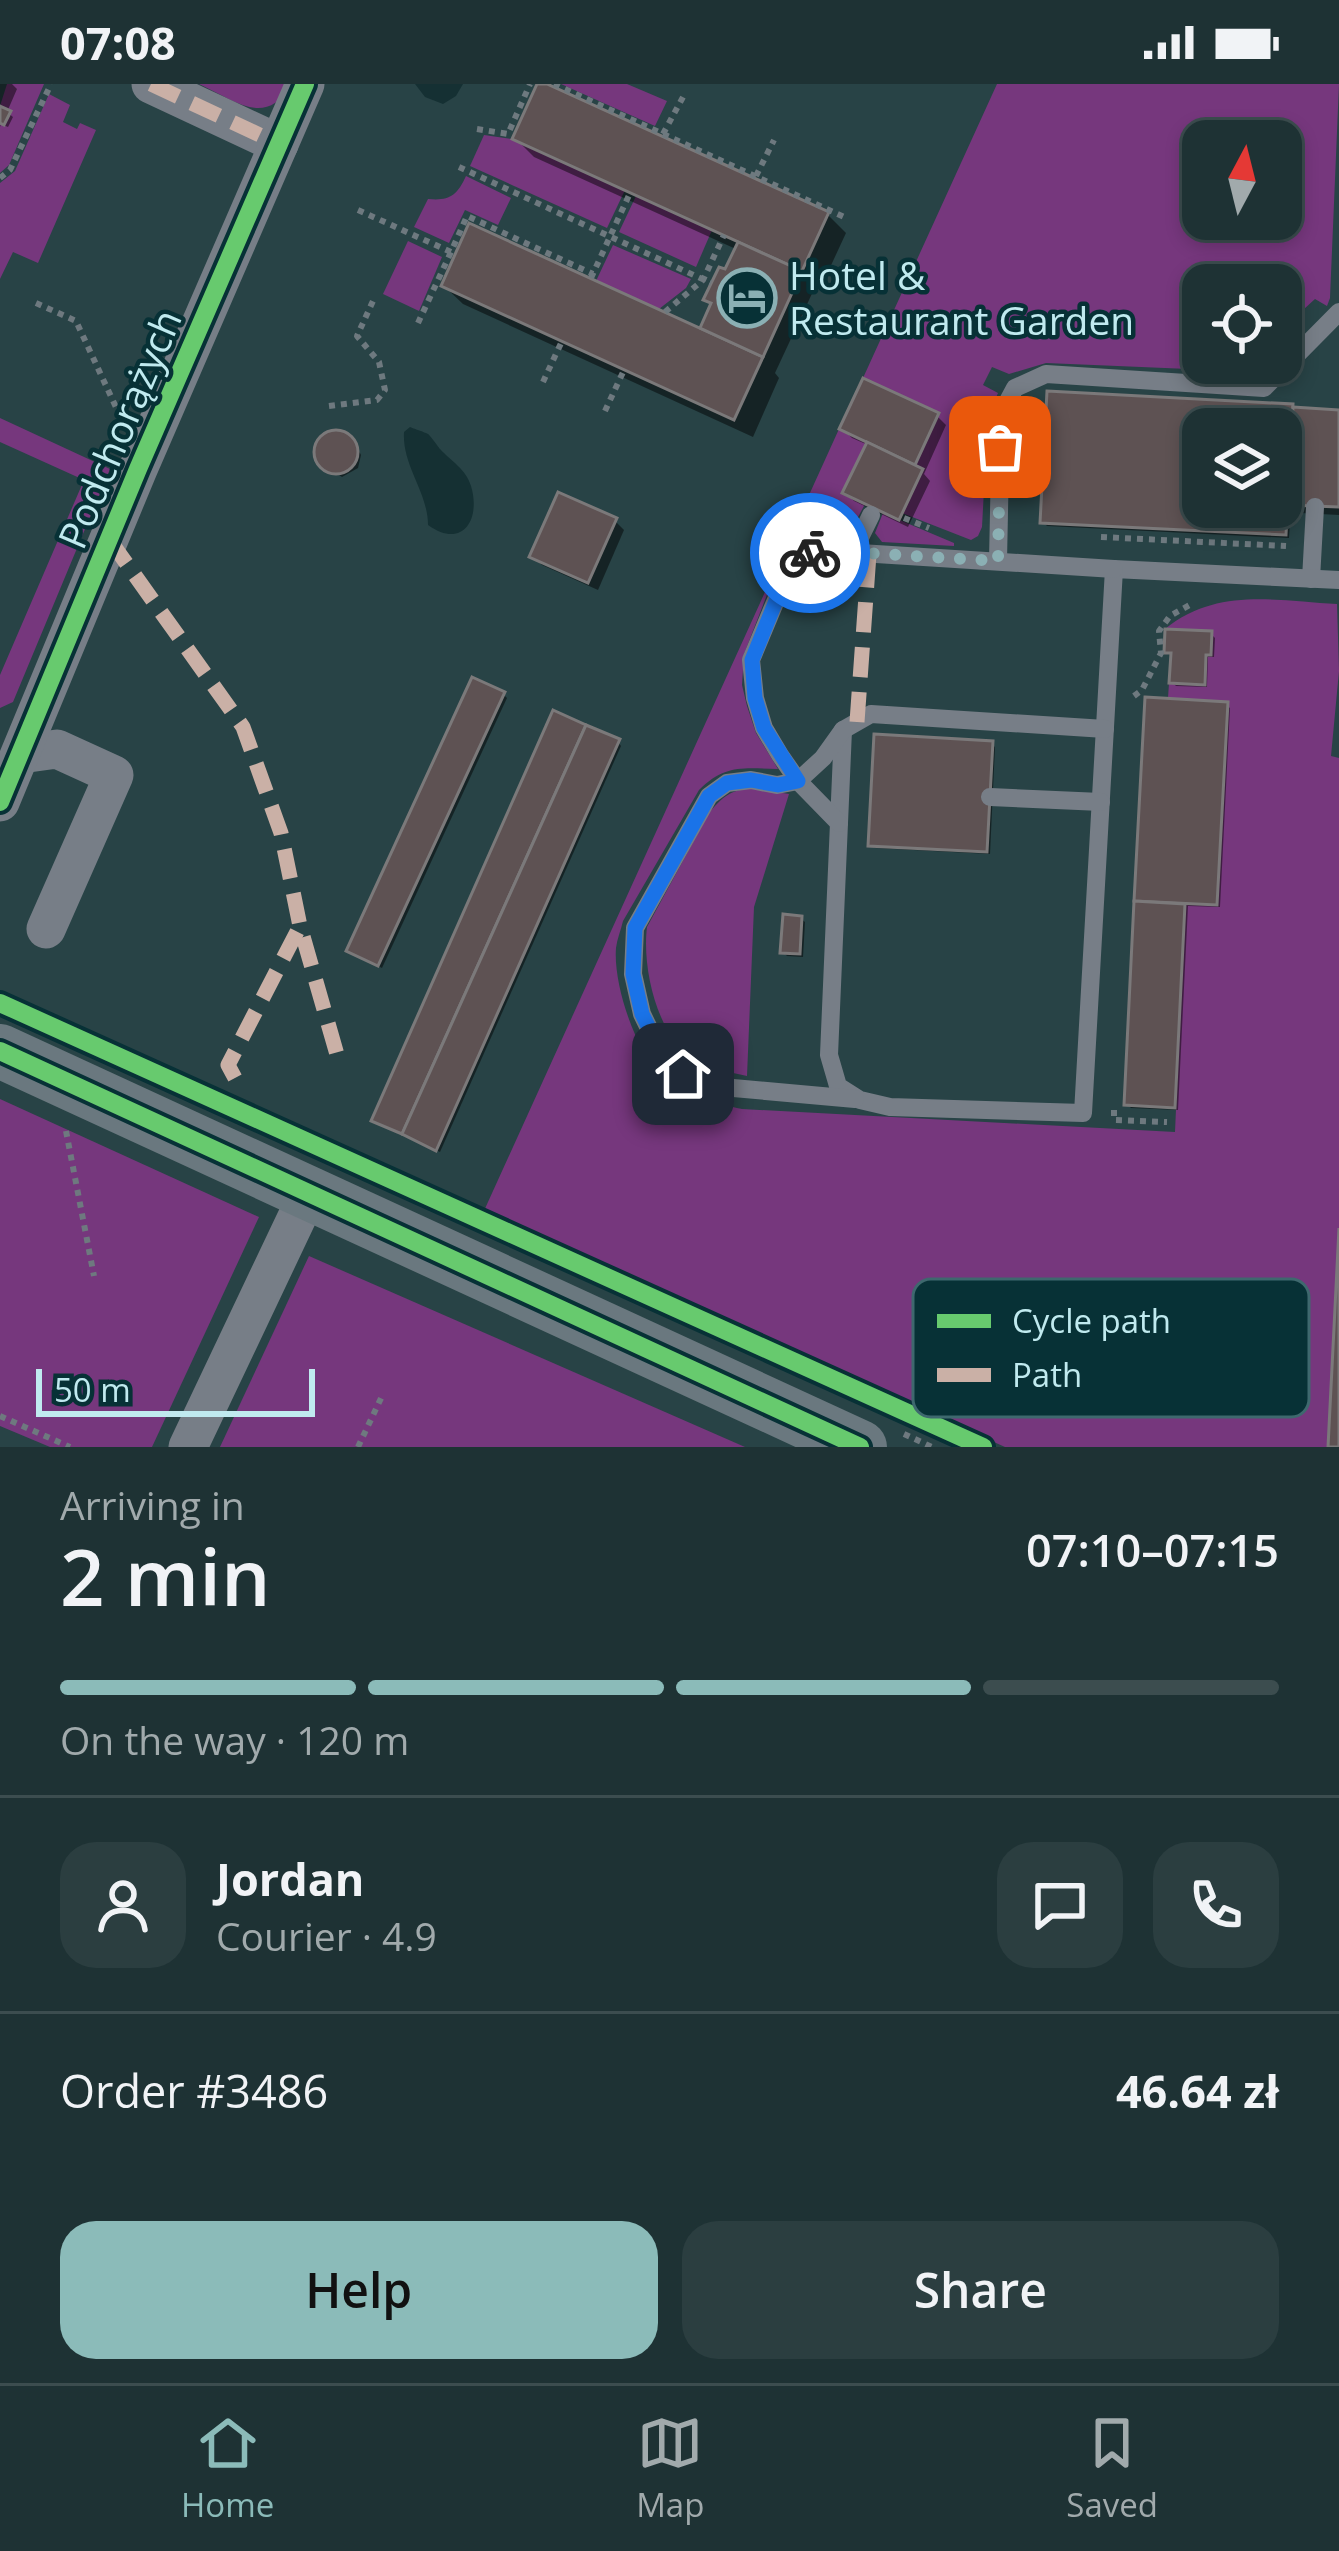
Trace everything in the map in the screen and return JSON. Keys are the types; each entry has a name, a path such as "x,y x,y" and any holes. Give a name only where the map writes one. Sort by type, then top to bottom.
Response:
{"street":[{"path":"151,84 279,143"},
{"name":"Podchorążych","path":"0,802 11,750 305,84"},
{"path":"11,750 57,749 114,775 46,929"},
{"path":"0,1051 309,1192 830,1441"},
{"path":"188,1447 309,1192"}],"lane":[{"path":"998,561 1001,413 1015,388 1046,374 1264,388 1339,312"},
{"path":"1311,579 1315,507"},
{"path":"853,552 871,515"},
{"path":"839,823 798,781 764,728 755,698 752,660 789,569 814,550 1339,580"},
{"path":"1105,729 871,715 843,730 798,781 727,783 709,796 635,928 633,974 642,1014 659,1048 683,1074 722,1087 890,1107 1083,1113 1101,802 1114,569"},
{"path":"843,730 829,1055 838,1086 860,1100"},
{"path":"990,797 1101,802"}],"path":[{"path":"0,178 10,170 51,84"},
{"path":"477,129 508,134 530,84"},
{"path":"554,84 844,217"},
{"path":"664,134 683,97"},
{"path":"756,176 774,140"},
{"path":"459,167 707,281"},
{"path":"418,322 467,216 592,276 630,193"},
{"path":"358,210 451,253"},
{"path":"664,312 707,281 724,235"},
{"path":"329,406 377,400 385,390 379,362 357,336 373,301"},
{"path":"37,303 76,321 121,418"},
{"path":"543,382 562,341"},
{"path":"605,411 624,370"},
{"path":"1085,536 1313,547"},
{"path":"1133,696 1142,690 1161,653 1159,631 1170,616 1193,603"},
{"path":"1115,1096 1114,1120 1167,1122"},
{"path":"64,1121 94,1276"},
{"path":"358,1447 383,1394"},
{"path":"0,1416 70,1447"}],"shaded area":[{"path":"7,84 44,84 9,165 0,173 0,123 5,124 11,111 0,106"},
{"path":"199,84 291,84 281,98 260,108 237,103"},
{"path":"561,84 627,84 667,101 655,126"},
{"path":"997,84 1339,84 1327,306 1315,299 1302,311 1302,264 1182,264 1182,369 1046,363 1009,374 992,367 983,385 998,393 988,416 982,527 971,540 902,513 923,470 915,465 938,414 863,378"},
{"path":"49,94 70,105 63,122 96,130 38,263 13,252 0,279 0,183 15,171"},
{"path":"484,135 512,139 625,190 607,228 470,166"},
{"path":"466,176 511,198 498,225 465,210 449,243 414,227 428,199 451,196"},
{"path":"636,196 712,230 696,267 619,232"},
{"path":"408,241 442,257 419,311 383,294"},
{"path":"613,245 691,279 659,309 596,281"},
{"path":"0,418 110,469 13,702 0,708 0,675 84,480 0,442"},
{"path":"839,429 867,442 842,492 865,504 848,536 811,536 782,556 744,654 742,685 747,706 756,733 778,769 726,772 699,790 623,921 617,945 622,999 644,1053 664,1079 701,1099 742,1109 1175,1132 1185,904 1217,904 1228,703 1168,698 1169,683 1204,684 1212,632 1165,629 1205,607 1226,602 1337,604 1339,671 1331,756 1339,758 1339,1228 1328,1447 1005,1447 938,1417 1309,1417 1309,1279 913,1279 913,1406 483,1213"},
{"path":"883,513 954,546 882,542 875,533"},
{"path":"751,788 789,794 754,907 747,1076 692,1058 669,1033 654,998 646,943 647,927 709,813 727,795"},
{"path":"0,1099 259,1217 152,1447 50,1447 0,1426"},
{"path":"309,1256 745,1447 220,1447"}],"water":[{"path":"415,84 463,84 443,104 425,97"},
{"path":"410,427 429,435 469,480 473,510 460,532 440,532 428,525 404,444 404,432"}],"building":[{"path":"537,84 547,84 829,212 802,271 512,139"},
{"path":"0,106 11,111 4,125 0,123"},
{"path":"469,223 763,357 734,420 441,286"},
{"name":"Hotel & Restaurant Garden","path":"738,242 802,271 763,357 700,328 711,303 703,300"},
{"path":"863,378 939,413 915,465 839,429"},
{"path":"1047,391 1293,404 1293,408 1182,408 1182,528 1286,528 1286,535 1040,523"},
{"path":"1293,407 1339,410 1339,507 1302,506 1302,408"},
{"path":"336,430 352,436 358,452 352,468 336,474 320,468 314,452 320,436"},
{"path":"867,442 923,469 899,520 842,493"},
{"path":"558,492 617,518 588,583 529,557"},
{"path":"1165,629 1212,631 1205,685 1169,683 1171,653 1164,653"},
{"path":"472,677 505,692 378,966 346,951"},
{"path":"1145,697 1228,702 1217,905 1134,901"},
{"path":"553,710 586,725 402,1134 371,1121"},
{"path":"586,725 620,739 436,1151 402,1134"},
{"path":"874,734 993,741 987,852 868,846"},
{"path":"1134,901 1185,904 1175,1108 1124,1105"},
{"path":"783,914 802,916 800,954 780,953"},
{"path":"1339,1228 1339,1447 1328,1447"}],"marked path":[{"path":"151,84 279,144 283,135"},
{"path":"109,539 243,727 281,833 300,926 338,1058"},
{"path":"857,722 869,554"},
{"path":"235,1078 228,1065 300,926"}],"cycle path":[{"path":"0,802 305,84"},
{"path":"0,1003 913,1415"},
{"path":"0,1051 860,1447"},
{"path":"917,1417 983,1447"}],"way so far":[{"path":"810,553 998,561 1000,447"}],"place":[{"name":"Hotel & Restaurant Garden","path":"747,298"}],"route":[{"path":"683,1074 659,1048 642,1014 633,974 635,928 709,796 727,783 798,781 764,728 755,698 752,660 789,569 810,553"}]}
